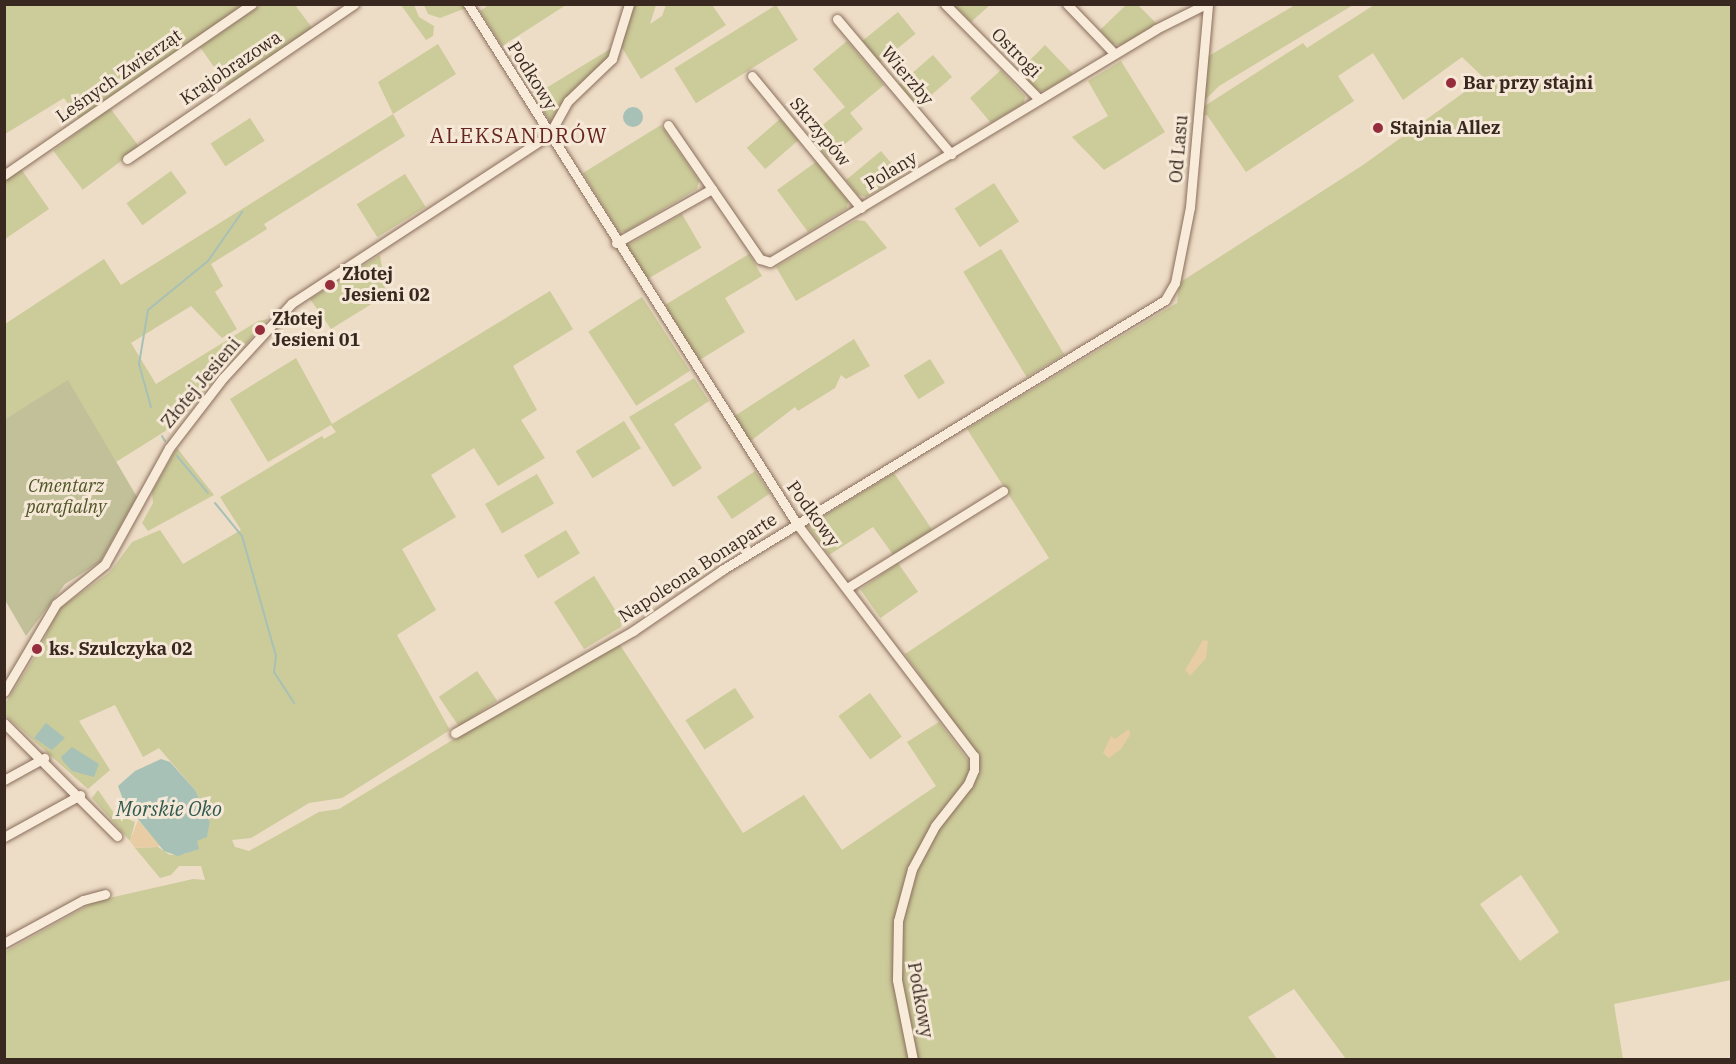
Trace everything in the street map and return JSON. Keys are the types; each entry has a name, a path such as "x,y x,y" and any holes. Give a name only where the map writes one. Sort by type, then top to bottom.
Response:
{"street":[{"name":"Leśnych Zwierząt","path":"4,175 252,4"},
{"name":"Krajobrazowa","path":"127,159 354,4"},
{"name":"Podkowy","path":"468,4 616,243 797,524 974,756 974,770 968,784 935,826 912,869 898,921 897,980 913,1059"},
{"name":"Złotej Jesieni","path":"4,692 56,604 105,564 162,459 190,418 292,303 549,135 567,101 612,59 629,4"},
{"name":"Ostrogi","path":"945,4 1038,99"},
{"path":"1066,4 1115,54"},
{"name":"Polany","path":"712,189 766,263 951,154 1038,99 1207,4"},
{"name":"Od Lasu","path":"1170,294 1190,207 1207,4"},
{"name":"Wierzby","path":"837,19 951,154"},
{"name":"Skrzypów","path":"752,76 861,208"},
{"path":"616,243 712,189 668,125"},
{"name":"Napoleona Bonaparte","path":"455,733 633,631 797,524 1161,304 1170,294"},
{"path":"847,588 1003,491"},
{"path":"4,723 44,758 117,836"},
{"path":"4,780 44,758"},
{"path":"4,837 80,795"},
{"path":"4,943 83,900 105,894"}],"shaded area":[{"path":"490,4 566,5 502,46 480,11"},
{"path":"5,5 244,5 79,119 64,98 5,134"},
{"path":"261,5 295,5 313,29 228,87 200,47"},
{"path":"401,5 414,5 419,17 434,26 433,36 426,40"},
{"path":"424,5 463,5 466,8 440,18 428,14"},
{"path":"635,5 656,5 650,24 662,16 666,5 712,5 726,25 641,79 621,46"},
{"path":"776,5 798,40 696,103 674,69"},
{"path":"954,5 990,5 971,22"},
{"path":"1126,5 1138,5 1157,24 1122,45 1112,44 1100,30"},
{"path":"1295,5 1353,5 1219,86 1204,101 1207,57"},
{"path":"1374,5 1731,5 1731,980 1614,1004 1623,1059 1346,1059 1294,989 1248,1017 1277,1059 5,1060 5,952 96,901 193,879 205,880 201,866 179,866 171,875 160,878 135,848 158,847 170,855 186,854 201,836 207,836 210,822 195,790 159,748 143,757 115,705 79,721 110,770 88,789 5,715 5,704 37,653 59,609 110,572 132,542 160,530 183,564 241,530 220,497 322,436 324,439 336,432 331,425 268,462 230,399 296,358 332,424 550,291 573,329 513,366 537,410 521,420 545,458 498,486 474,448 431,475 456,517 402,549 436,610 397,635 450,730 342,798 309,803 251,838 232,840 235,847 249,851 319,812 339,809 543,685 620,645 743,833 804,795 842,850 936,786 907,742 939,722 970,763 980,759 905,654 1049,558 967,429 1177,303 1179,283 1363,165 1484,78 1462,57 1403,100 1373,53 1338,76 1354,101 1246,172 1207,115 1203,116 1203,107 1303,43 1307,48","holes":["1521,875 1559,932 1520,961 1480,904"]},
{"path":"898,12 916,34 880,63 862,41"},
{"path":"847,41 884,85 850,113 863,129 828,158 809,136 845,107 813,69"},
{"path":"438,44 456,74 393,114 378,82"},
{"path":"1045,45 1073,74 1044,91 1035,90 1018,72"},
{"path":"615,46 603,64 564,100 551,123 533,96"},
{"path":"933,55 952,77 918,106 899,85"},
{"path":"1121,61 1165,132 1104,170 1072,137 1108,116 1088,81"},
{"path":"1001,70 1025,96 1024,103 991,123 970,98"},
{"path":"110,108 139,147 83,190 53,151"},
{"path":"393,114 405,136 264,224 267,229 211,264 223,286 215,292 237,329 222,338 191,306 131,343 156,384 258,321 268,319 175,425 116,462 68,381 5,419 5,324 104,259 121,285"},
{"path":"250,118 265,141 225,166 211,144"},
{"path":"780,119 798,140 765,169 747,148"},
{"path":"661,125 699,181 697,189 625,232 618,231 583,173"},
{"path":"881,151 902,176 866,197 858,195 846,180"},
{"path":"816,162 848,201 847,208 808,232 777,190"},
{"path":"21,169 49,209 5,239 5,180"},
{"path":"171,171 187,193 142,225 127,203"},
{"path":"405,174 426,207 377,237 357,204"},
{"path":"994,183 1019,222 980,247 955,209"},
{"path":"682,214 702,248 646,280 627,246"},
{"path":"856,220 865,221 887,248 796,301 776,267"},
{"path":"1001,249 1064,354 1027,377 963,272"},
{"path":"749,254 762,276 725,298 745,332 698,361 665,305"},
{"path":"380,255 386,295 331,329 310,299"},
{"path":"642,297 690,371 636,406 588,332"},
{"path":"854,339 870,366 846,379 841,375 835,388 798,411 795,407 748,443 733,417"},
{"path":"930,359 945,383 919,399 904,375"},
{"path":"694,378 709,401 674,424 702,468 673,487 629,417"},
{"path":"624,421 641,448 593,478 576,451"},
{"path":"177,448 214,495 148,531 142,523 153,503 152,492"},
{"path":"755,471 770,493 732,519 717,497"},
{"path":"894,473 933,531 894,556 873,527 829,555 807,526"},
{"path":"537,474 554,503 502,533 485,504"},
{"path":"566,530 580,553 538,578 524,555"},
{"path":"898,563 918,592 880,618 860,589"},
{"path":"594,576 622,621 621,627 584,649 554,602"},
{"path":"477,671 497,701 459,727 439,697"},
{"path":"735,688 754,717 705,749 686,720"},
{"path":"870,693 902,737 870,760 838,716"},
{"path":"98,790 114,813 135,822 130,841 92,798"}],"sand":[{"path":"1203,640 1208,641 1206,658 1190,676 1185,670"},
{"path":"1129,729 1130,735 1121,749 1109,758 1103,753 1111,736 1115,739"},
{"path":"138,820 160,845 158,847 135,848 130,841"}],"green space":[{"name":"Cmentarz parafialny","path":"68,380 137,497 100,562 65,584 26,636 5,600 5,419"}],"water":[{"path":"633,107 640,110 643,117 640,124 633,127 626,124 623,117 626,110"},
{"path":"46,723 65,738 52,750 34,738"},
{"path":"72,747 99,764 94,777 72,771 63,761 61,757"},
{"name":"Morskie Oko","path":"161,759 170,762 195,790 210,822 207,837 197,841 199,849 178,856 164,851 124,802 118,786 135,771"}],"waterway":[{"path":"151,407 139,364 148,310 208,261 242,212"},
{"path":"162,436 165,441"},
{"path":"177,456 208,493"},
{"path":"215,503 242,536 276,656 274,672 294,703"}],"place":[{"name":"Bar przy stajni","path":"1451,83"},
{"name":"Stajnia Allez","path":"1378,128"},
{"name":"Złotej Jesieni 02","path":"330,285"},
{"name":"Złotej Jesieni 01","path":"260,330"},
{"name":"ks. Szulczyka 02","path":"37,649"}],"district":[{"name":"ALEKSANDRÓW","path":"519,135"}]}
